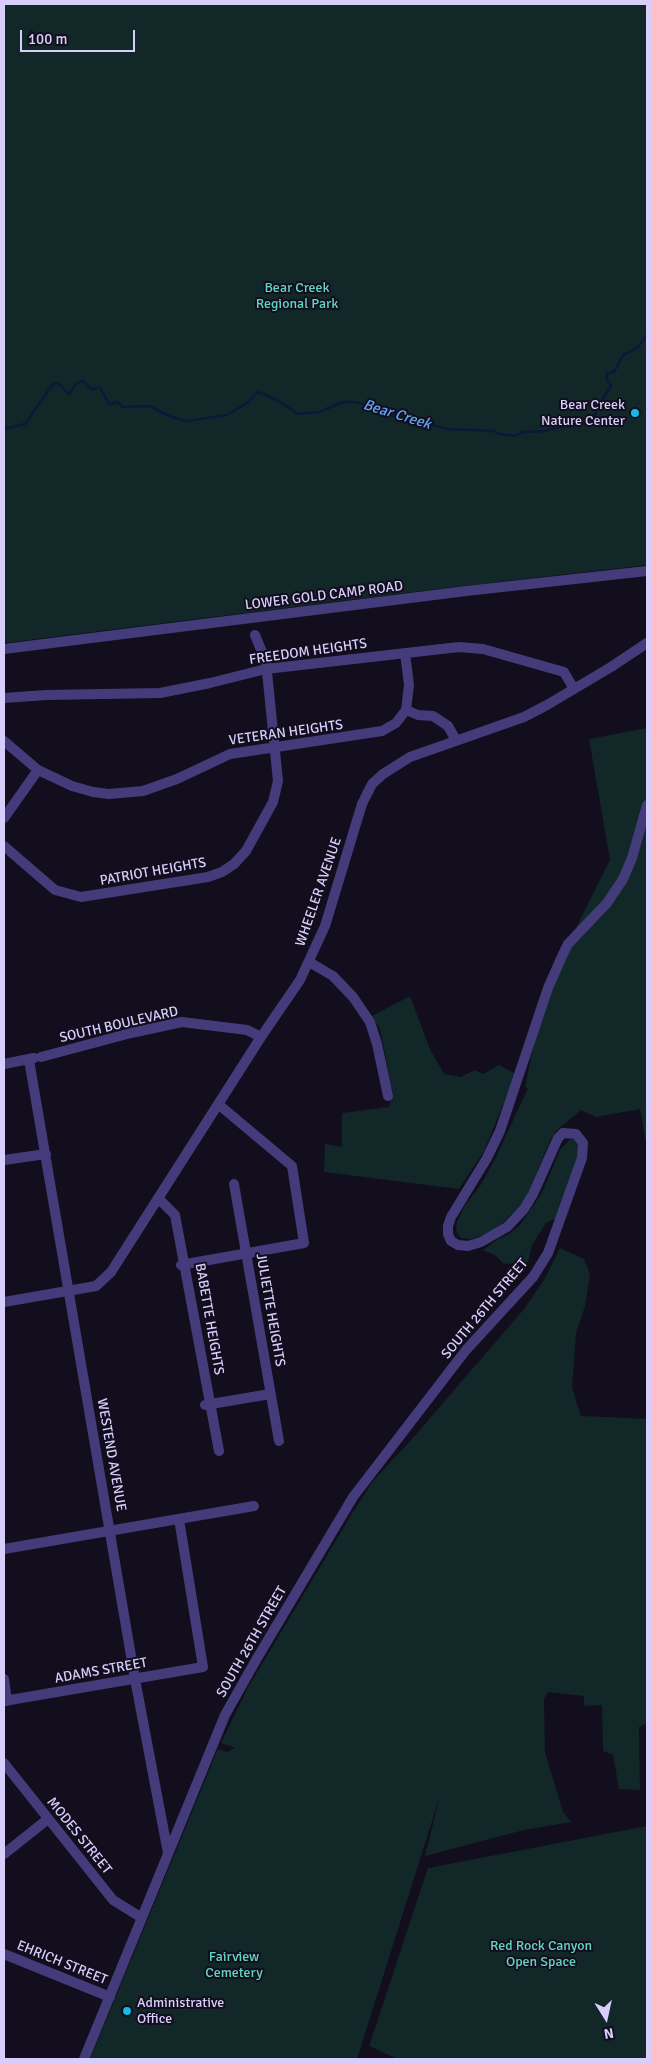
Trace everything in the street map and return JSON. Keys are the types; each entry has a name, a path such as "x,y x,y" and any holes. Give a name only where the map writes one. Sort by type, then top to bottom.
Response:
{"street":[{"name":"LOWER GOLD CAMP ROAD","path":"4,650 466,591 647,571"},
{"name":"PATRIOT HEIGHTS","path":"4,846 54,890 81,898 201,878 222,872 234,864 246,852 274,802 278,781 266,662 255,635"},
{"name":"WHEELER AVENUE","path":"4,1302 96,1286 111,1272 261,1037 300,980 325,926 366,794 378,779 410,757 524,717 574,689 647,643"},
{"name":"FREEDOM HEIGHTS","path":"4,698 46,694 160,693 192,688 266,670 459,647 483,648 564,672 574,689"},
{"path":"405,653 409,685 406,710 418,715 433,716 448,726 456,740"},
{"name":"VETERAN HEIGHTS","path":"4,741 38,770 57,780 93,792 124,794 143,792 164,785 230,754 373,734 396,723 406,710"},
{"path":"4,818 38,770"},
{"name":"SOUTH 26TH STREET","path":"84,2059 225,1715 353,1497 466,1350 533,1277 548,1253 582,1158 583,1143 576,1134 563,1134 558,1138 524,1209 507,1227 481,1242 468,1246 458,1245 451,1241 448,1234 448,1226 451,1217 487,1158 500,1131 548,988 563,954 568,944 606,903 623,879 632,858 647,805"},
{"path":"309,962 334,976 353,997 370,1022 377,1044 388,1096"},
{"name":"SOUTH BOULEVARD","path":"4,1064 182,1022 246,1030 261,1037"},
{"name":"WESTEND AVENUE","path":"35,1058 46,1154 135,1679 168,1854"},
{"path":"183,1264 304,1243 292,1166 218,1104"},
{"path":"4,1160 46,1154"},
{"name":"JULIETTE HEIGHTS","path":"234,1184 278,1441"},
{"name":"BABETTE HEIGHTS","path":"158,1198 175,1215 208,1404 219,1451"},
{"path":"208,1404 270,1394"},
{"path":"4,1549 254,1506"},
{"name":"ADAMS STREET","path":"6,1701 203,1667 179,1519"},
{"path":"4,1679 6,1701"},
{"name":"MODES STREET","path":"4,1763 113,1900 142,1918"},
{"path":"4,1854 48,1819"},
{"name":"EHRICH STREET","path":"4,1954 110,1998"}],"green space":[{"name":"Bear Creek Regional Park","path":"4,4 647,4 647,565 4,643"},
{"path":"647,728 647,1148 640,1109 596,1117 581,1110 556,1131 525,1201 498,1227 484,1235 471,1239 461,1238 456,1231 457,1222 465,1205 480,1186 495,1159 528,1088 525,1087 540,1014 568,944 610,860 589,739"},
{"path":"410,996 430,1049 444,1074 461,1077 475,1070 483,1074 499,1065 516,1074 484,1151 459,1189 324,1172 325,1144 342,1147 342,1113 389,1107 393,1095 380,1029 372,1016"},
{"path":"574,1139 579,1142 578,1155 557,1218 546,1223 532,1245 528,1262 504,1264 495,1255 483,1250 520,1225 542,1193 560,1150 569,1140"},
{"name":"Fairview Cemetery","path":"560,1248 584,1259 590,1274 585,1306 576,1333 572,1388 581,1416 647,1419 647,1723 639,1727 640,1790 619,1789 613,1755 603,1751 602,1705 584,1706 584,1696 548,1692 544,1699 545,1752 563,1812 571,1822 524,1830 425,1856 440,1796 357,2059 90,2059 218,1749 227,1752 235,1748 221,1743 247,1689 373,1481 412,1439 524,1309 544,1280"},
{"name":"Red Rock Canyon Open Space","path":"647,1826 647,2059 398,2059 369,2046 428,1868"}],"waterway":[{"name":"Bear Creek","path":"4,429 25,424 53,384 58,383 69,394 76,384 83,381 91,389 100,388 109,404 118,402 122,407 149,406 172,417 187,421 227,415 247,403 258,392 279,401 298,414 319,412 343,402 354,402 374,406 398,418 449,429 494,431 500,434 515,436 523,432 544,431 571,426 594,417 611,386 607,380 607,373 614,372 623,355 637,348 647,335"}],"place":[{"name":"Bear Creek Nature Center","path":"635,413"},
{"name":"Administrative Office","path":"127,2011"}]}
